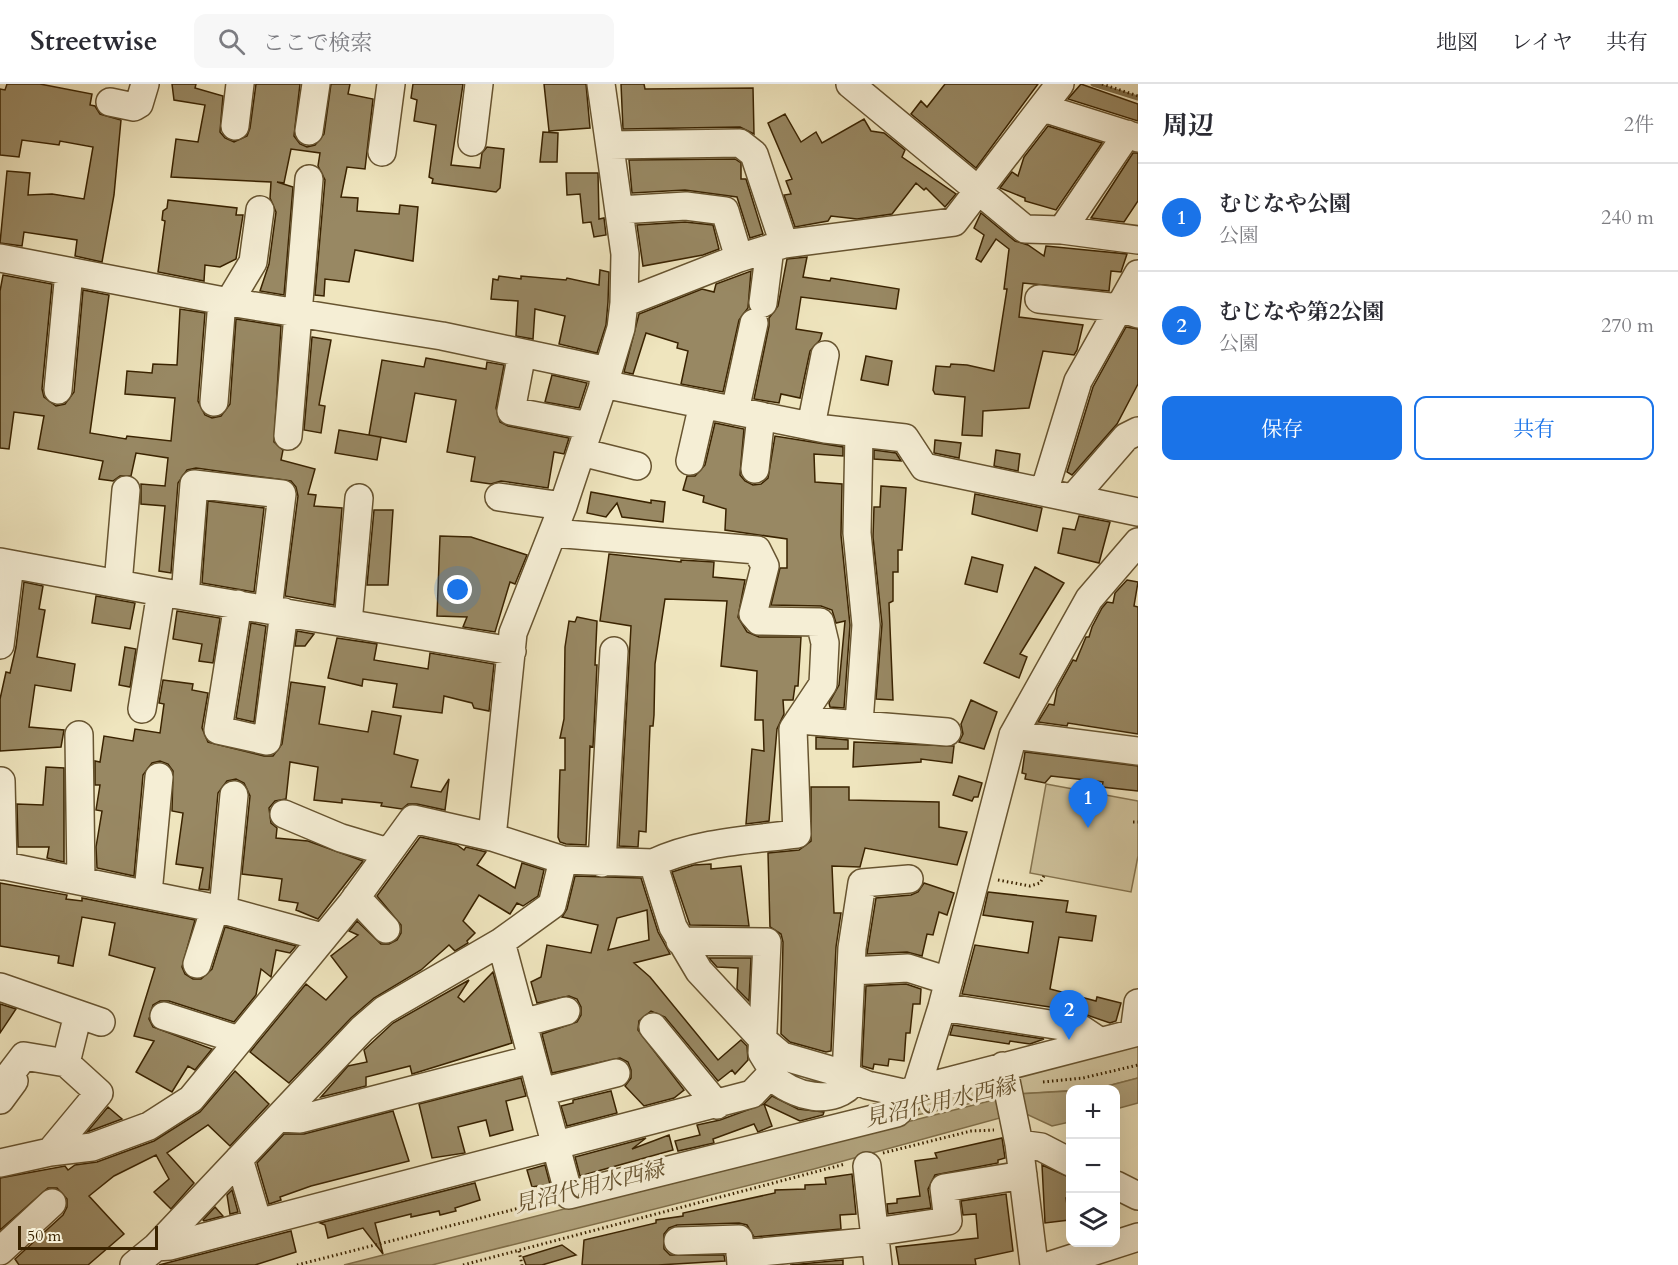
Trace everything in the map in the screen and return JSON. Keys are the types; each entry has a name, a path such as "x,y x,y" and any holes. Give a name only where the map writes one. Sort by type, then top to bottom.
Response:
{"street":[{"path":"112,90 134,107 139,104 144,84"},
{"path":"235,126 240,84"},
{"path":"309,130 316,84"},
{"path":"382,152 391,84"},
{"path":"472,142 479,84"},
{"path":"492,837 513,633 563,506 621,328 625,254 601,84"},
{"path":"850,84 1025,229 1134,234"},
{"path":"624,303 739,258 777,246 954,222 1060,84"},
{"path":"1043,108 1133,136 1062,230"},
{"path":"610,146 740,143 754,154 777,246 735,411"},
{"path":"288,436 309,179"},
{"path":"619,210 686,206 724,211 739,258"},
{"path":"214,402 225,301 253,262 260,210"},
{"path":"0,258 225,301 442,336 522,353 703,404 811,426 905,438 924,467 1138,512"},
{"path":"58,390 69,272"},
{"path":"1044,492 1078,381 1129,311 1138,274"},
{"path":"1039,299 1129,311"},
{"path":"522,353 511,411 589,426"},
{"path":"811,426 825,355"},
{"path":"690,461 703,404"},
{"path":"755,469 762,416"},
{"path":"1073,498 1126,437 1138,431"},
{"path":"859,433 857,533 866,625 859,723"},
{"path":"581,452 637,466"},
{"path":"142,709 173,594 194,484 282,494 267,741 218,730 238,604"},
{"path":"118,584 126,490"},
{"path":"499,497 563,506"},
{"path":"348,623 359,498"},
{"path":"0,1162 50,1152 92,1147 149,1126 191,1099 356,897 413,819 492,837 563,860 602,863 654,863 673,854 715,845 797,834 793,729 823,684 825,644 820,622 759,621 753,614 765,566 757,550 553,533"},
{"path":"501,942 569,1195 897,1113 916,1090 946,994 1012,735 1089,599 1138,542"},
{"path":"0,645 5,563 173,594 512,651"},
{"path":"602,863 614,651"},
{"path":"799,720 859,723 947,732"},
{"path":"79,735 81,881"},
{"path":"1012,735 1138,751"},
{"path":"148,893 159,777"},
{"path":"1,781 2,866 148,893 219,909 322,937"},
{"path":"197,964 219,909 234,795"},
{"path":"284,814 341,838 388,852"},
{"path":"159,1256 238,1159 362,1029 384,1010 501,942 552,904 563,860"},
{"path":"654,863 680,941 699,971 763,1040 782,1056 886,1090 903,1093 1006,1075 1099,1041 1136,1032 1138,1003"},
{"path":"770,1076 779,1084 819,1098 847,1090 850,1078 851,971 862,883 909,879"},
{"path":"356,897 386,929"},
{"path":"134,1265 159,1256 170,1246 555,1143 717,1105 752,1094 770,1076 770,1066 762,1053 767,942 680,941"},
{"path":"851,971 908,968 946,994 1081,1029 1099,1041"},
{"path":"0,987 89,1018 66,1063"},
{"path":"523,1023 566,1011"},
{"path":"164,1016 239,1040"},
{"path":"653,1028 717,1105"},
{"path":"0,1100 14,1081 8,1077 24,1056 66,1063 99,1092 50,1152"},
{"path":"278,1118 300,1119 532,1059"},
{"path":"541,1092 616,1073"},
{"path":"1006,1075 1018,1136 1034,1265"},
{"path":"1018,1136 1066,1160"},
{"path":"238,1159 258,1222"},
{"path":"865,1161 876,1246"},
{"path":"678,1241 739,1239 740,1260 876,1246 948,1221 944,1188 1023,1175"},
{"path":"1120,1187 1138,1196"},
{"path":"0,1251 52,1203"},
{"path":"1051,1265 1138,1237"}],"path":[{"path":"1102,84 1138,96"},
{"path":"976,876 1030,886 1040,883 1044,876"},
{"path":"1039,1082 1083,1078 1138,1065"},
{"path":"463,1265 865,1161 979,1129 1005,1130 1018,1136"},
{"path":"297,1265 569,1195"},
{"path":"519,1251 522,1265"}],"shaded area":[{"path":"1046,784 1138,801 1138,856 1131,892 1030,873"},
{"path":"1138,1032 1138,1078 1111,1085 1066,1085 1066,1091 1017,1094 1010,1064"},
{"path":"1138,1078 1138,1103 1120,1108 1120,1085 1111,1085"},
{"path":"984,1083 994,1089 996,1098 912,1116 931,1097"},
{"path":"1066,1091 1066,1123 1052,1126 1022,1112 814,1169 432,1265 344,1265 1017,1094"}],"building":[{"path":"7,84 40,84 92,94 90,105 95,106 100,114 121,120 114,195 102,262 75,256 77,240 24,232 22,246 0,243 7,171 30,173 28,195 52,194 84,199 93,147 60,141 59,145 22,140 19,157 0,155 0,89 5,90"},
{"path":"172,84 196,84 195,88 223,96 220,132 225,138 234,142 247,136 256,84 300,84 294,136 300,144 307,147 315,145 324,134 331,84 350,84 348,94 373,99 365,169 347,167 341,197 358,198 357,211 399,214 400,205 418,207 413,261 355,250 349,282 325,279 324,296 315,295 325,180 318,166 320,153 291,149 284,183 277,182 293,187 284,295 260,291 269,264 276,212 270,198 271,182 171,177 176,139 198,142 205,105 174,100"},
{"path":"413,84 463,84 451,165 480,168 482,153 487,147 504,149 500,188 496,192 432,183 433,179 429,177 436,125 414,121 417,100 411,98"},
{"path":"544,84 586,84 590,128 549,131"},
{"path":"621,84 644,84 645,89 753,88 754,134 740,127 623,129"},
{"path":"945,84 1038,84 976,168 911,114 921,101 927,107"},
{"path":"1081,84 1138,104 1138,121 1068,99"},
{"path":"785,114 801,142 816,132 822,143 864,119 871,131 884,133 905,150 902,157 956,194 945,207 926,188 924,190 916,183 892,214 857,219 831,216 828,221 795,227 784,195 791,194 786,181 792,179 768,123"},
{"path":"1048,126 1102,143 1056,210 1025,201 1025,198 1000,188 1012,172 1018,176 1024,157"},
{"path":"543,132 558,133 557,162 540,162"},
{"path":"1133,153 1138,153 1138,201 1124,222 1091,218"},
{"path":"735,159 741,163 741,179 746,179 763,234 750,238 737,197 685,190 632,193 629,160"},
{"path":"566,173 598,173 599,219 604,218 606,235 594,237 591,222 583,223 580,194 567,195"},
{"path":"168,200 237,208 236,215 243,215 236,259 220,267 205,265 204,281 158,272 165,221 162,220 163,211 167,208"},
{"path":"981,213 1015,241 1028,245 1044,256 1046,246 1127,254 1121,272 1111,271 1109,291 1023,283 1019,317 1083,325 1077,350 1074,355 1043,351 1029,408 983,411 982,436 962,435 965,397 935,394 933,390 936,366 967,365 994,371 1007,289 1004,289 1009,249 996,239 981,262 976,259 984,235 974,228"},
{"path":"685,222 713,225 719,249 703,255 643,266 637,225"},
{"path":"807,257 803,277 830,281 831,278 899,289 896,309 801,297 796,329 822,333 820,340 810,351 800,398 781,394 779,403 754,399 769,318 778,306 787,259"},
{"path":"600,270 609,272 608,302 606,325 597,353 559,344 565,316 535,309 533,339 516,336 518,301 491,299 493,279 498,280 499,276 521,279 521,276 566,280 567,278 599,285"},
{"path":"751,271 748,308 739,320 723,392 681,384 688,351 677,348 678,343 646,333 633,374 624,372 639,314 702,289 714,292 716,284"},
{"path":"3,275 52,284 42,389 44,397 56,406 65,404 74,392 83,290 109,295 90,433 126,439 127,436 171,441 175,398 125,394 127,371 152,373 153,364 177,365 180,309 205,313 198,401 205,415 212,418 221,416 230,404 236,319 281,326 274,442 283,450 281,460 315,469 308,494 316,495 314,506 342,508 334,605 285,596 298,496 296,487 291,481 196,468 187,470 178,483 171,573 159,571 165,506 141,504 141,484 165,486 168,458 136,453 131,476 120,476 113,481 99,479 103,461 38,449 44,416 14,412 9,449 0,448 0,291"},
{"path":"1126,327 1138,329 1138,384 1117,424 1072,475 1067,472 1093,387"},
{"path":"312,337 331,340 319,405 325,406 321,433 304,430"},
{"path":"866,356 892,361 888,385 861,380"},
{"path":"426,358 486,369 487,362 504,365 496,408 500,422 508,426 569,438 564,454 554,452 548,488 501,481 491,484 471,481 475,457 447,452 456,400 415,393 406,442 369,435 382,360 424,367"},
{"path":"552,375 587,383 579,408 545,402"},
{"path":"715,423 744,429 740,475 753,485 761,484 768,478 775,436 843,447 843,456 814,454 815,482 842,484 841,535 850,625 844,708 830,707 829,703 839,685 845,621 836,623 832,610 821,606 771,605 780,568 787,568 787,539 725,530 726,509 703,502 704,496 683,490 687,476 695,476 705,465"},
{"path":"339,430 381,437 377,460 335,453"},
{"path":"935,440 961,443 959,458 934,453"},
{"path":"874,450 896,453 901,461 874,459"},
{"path":"996,450 1020,454 1018,471 994,466"},
{"path":"881,486 906,488 902,550 898,550 898,572 893,572 893,601 889,603 893,700 876,699 882,624 873,537 874,507 880,507"},
{"path":"591,492 651,503 651,500 665,502 663,522 622,517 617,503 606,517 587,513"},
{"path":"975,494 1042,508 1037,531 972,514"},
{"path":"208,501 264,508 254,592 202,583"},
{"path":"374,510 393,510 388,585 367,585"},
{"path":"1079,516 1110,522 1099,563 1058,553 1063,528 1075,530"},
{"path":"440,536 471,537 527,555 515,584 510,582 495,632 463,627 467,617 437,616"},
{"path":"609,554 681,562 681,560 714,562 713,577 745,580 738,617 747,632 759,637 801,637 798,686 795,686 793,700 783,700 784,714 777,729 769,821 746,824 752,749 764,751 763,720 755,720 757,671 721,666 727,601 665,599 655,664 646,832 639,831 638,847 619,846 631,626 600,621"},
{"path":"972,557 1003,565 997,592 965,584"},
{"path":"1035,567 1064,583 1020,654 1027,657 1019,678 984,663"},
{"path":"1127,580 1138,582 1134,606 1138,607 1138,734 1068,723 1067,726 1038,722 1049,704 1054,705 1057,689 1073,660 1076,661 1102,608 1107,602 1113,603 1115,593"},
{"path":"24,582 43,586 39,609 45,610 37,657 75,664 71,691 35,685 29,727 64,730 61,747 0,751 0,699 6,672 10,673 16,647"},
{"path":"96,596 135,603 130,629 92,623"},
{"path":"177,611 220,618 213,663 199,661 202,644 173,639"},
{"path":"577,617 597,621 593,747 590,746 586,845 566,844 560,842 558,837 560,770 565,770 565,738 560,738 564,719 565,647 569,621 575,622"},
{"path":"251,623 266,626 254,722 236,718"},
{"path":"297,631 314,634 305,646 295,646"},
{"path":"337,638 377,644 374,660 428,669 430,653 494,664 489,711 474,708 472,703 444,696 442,713 393,707 397,684 363,679 362,686 328,678"},
{"path":"125,647 136,649 130,687 119,685"},
{"path":"163,680 193,684 192,690 208,693 202,728 208,742 264,756 273,756 282,744 291,682 325,687 319,724 368,732 372,711 401,716 394,754 418,760 411,787 441,792 449,779 445,810 417,804 408,804 402,809 381,806 382,803 342,799 342,803 314,800 318,767 290,762 286,799 275,801 269,808 271,823 277,828 276,838 308,841 363,861 318,919 296,910 298,903 279,900 282,879 242,874 250,796 244,783 236,779 227,781 218,793 209,890 199,889 203,868 176,864 183,813 172,811 173,771 168,764 160,761 152,763 143,775 134,876 97,868 96,847 102,811 96,810 100,785 95,785 95,761 100,762 104,736 133,741 135,729 160,733 164,704 159,703"},
{"path":"971,700 997,712 984,749 959,742 963,734 961,724"},
{"path":"816,737 848,740 848,749 816,749"},
{"path":"854,742 954,746 952,763 921,759 921,762 853,767"},
{"path":"1025,752 1138,766 1138,791 1102,787 1103,782 1051,776 1045,783 1025,779 1026,774 1022,773"},
{"path":"46,767 64,768 64,862 47,858 49,847 18,847 17,804 43,805"},
{"path":"959,776 982,783 978,797 974,797 972,801 953,795"},
{"path":"811,787 849,787 849,800 939,802 939,827 967,832 957,865 865,848 860,867 832,866 834,913 841,913 836,947 831,1051 826,1052 790,1042 781,1034 783,942 781,934 770,927 768,853 799,850 811,841"},
{"path":"420,837 457,845 464,850 466,847 486,852 477,865 515,888 522,863 544,870 538,896 523,906 517,903 510,914 479,895 463,921 475,933 467,941 468,943 455,951 449,945 421,970 374,998 351,1018 289,1083 250,1052 306,984 326,1000 347,977 331,956 358,935 349,931 357,921 381,944 389,944 397,940 401,933 401,925 377,896"},
{"path":"711,864 711,869 741,866 749,926 690,925 672,872 694,865"},
{"path":"575,876 641,878 658,932 670,954 634,963 650,977 718,1060 741,1040 747,1046 748,1060 735,1074 732,1070 718,1081 665,1017 651,1011 639,1021 638,1030 684,1090 674,1098 644,1106 625,1086 631,1078 631,1070 628,1062 620,1058 552,1073 542,1034 577,1022 581,1015 581,1007 577,999 569,996 537,1003 531,982 541,977 547,945 591,953 598,925 562,917 567,909","holes":["647,910 649,940 608,950 617,918"]},
{"path":"0,883 67,895 66,899 82,901 82,898 195,920 182,967 185,974 193,979 201,979 212,969 225,927 296,946 290,953 276,950 271,977 261,969 256,995 234,1022 169,1001 160,1001 153,1005 149,1019 153,1027 212,1049 195,1070 188,1066 172,1092 136,1072 154,1041 134,1036 155,968 109,955 115,923 82,917 73,966 58,963 59,956 0,946"},
{"path":"924,883 954,893 947,915 939,912 933,935 927,934 922,956 907,952 867,954 876,898 911,895 918,892"},
{"path":"988,892 1068,901 1066,912 1096,916 1092,941 1059,937 1050,989 1096,1001 1097,997 1121,1003 1116,1021 1110,1023 1084,1014 1050,1007 962,994 975,945 1028,953 1033,922 983,915"},
{"path":"709,958 751,958 749,1001 737,989 738,968 717,967"},
{"path":"493,972 512,1043 412,1074 410,1066 366,1077 366,1086 321,1097 348,1066 367,1062 364,1050 393,1023 469,980 458,997 464,1002"},
{"path":"906,984 921,989 920,1004 913,1004 910,1033 906,1033 904,1061 889,1059 888,1066 874,1064 873,1069 862,1066 866,986"},
{"path":"0,1004 16,1009 0,1033"},
{"path":"953,1025 1044,1039 1030,1044 1010,1041 1009,1044 950,1035"},
{"path":"235,1071 269,1104 230,1146 208,1125 167,1153 194,1183 171,1209 154,1192 169,1179 156,1155 114,1176 89,1196 124,1234 88,1265 19,1265 15,1259 63,1215 67,1207 67,1199 57,1188 48,1188 0,1230 0,1178 65,1166 68,1170 75,1165 97,1162 154,1141 200,1112"},
{"path":"521,1078 526,1096 506,1101 513,1130 490,1136 486,1120 458,1127 465,1153 432,1158 419,1104"},
{"path":"611,1091 617,1113 567,1126 561,1106 573,1103 573,1100"},
{"path":"772,1096 798,1109 824,1112 823,1115 800,1121 764,1104"},
{"path":"764,1104 772,1126 758,1132 754,1124 713,1139 714,1143 678,1151 675,1141 700,1135 697,1125 720,1120"},
{"path":"108,1107 122,1119 87,1132"},
{"path":"393,1111 409,1161 311,1186 280,1197 281,1200 269,1204 257,1163 284,1134 304,1134"},
{"path":"669,1135 673,1150 580,1176 575,1157 646,1138 632,1149"},
{"path":"1002,1138 1005,1158 998,1160 998,1163 935,1175 928,1189 931,1208 888,1214 887,1204 897,1203 897,1199 920,1196 915,1161 937,1158 935,1153"},
{"path":"545,1165 551,1188 539,1191 537,1186 532,1187 527,1170"},
{"path":"1042,1165 1066,1176 1066,1220 1045,1223"},
{"path":"852,1174 856,1214 840,1215 841,1229 754,1237 747,1225 739,1223 677,1225 669,1228 664,1234 664,1249 670,1255 724,1255 725,1261 658,1265 582,1265 584,1240 656,1223 656,1220 683,1216 683,1213 775,1193 775,1190 805,1189 805,1185 826,1184 825,1178"},
{"path":"475,1183 480,1200 455,1208 456,1211 440,1215 439,1211 411,1217 411,1214 375,1223 383,1254 363,1228 328,1238 325,1225 320,1223"},
{"path":"232,1190 238,1212 230,1214 227,1195"},
{"path":"1006,1194 1013,1251 975,1259 976,1265 899,1265 896,1247 978,1238 976,1214 963,1215 961,1201"},
{"path":"215,1207 223,1216 204,1221 203,1220"},
{"path":"291,1231 296,1252 255,1265 159,1265"},
{"path":"562,1245 576,1255 542,1265 526,1265 523,1257"},
{"path":"843,1260 843,1265 790,1265"}],"waterway":[{"path":"1093,84 1138,98"}],"place":[{"name":"むじなや公園","path":"1088,828"},
{"name":"むじなや第2公園","path":"1069,1040"}],"water label":[{"name":"見沼代用水西縁","path":"940,1102"},
{"name":"見沼代用水西緑","path":"589,1187"}]}
